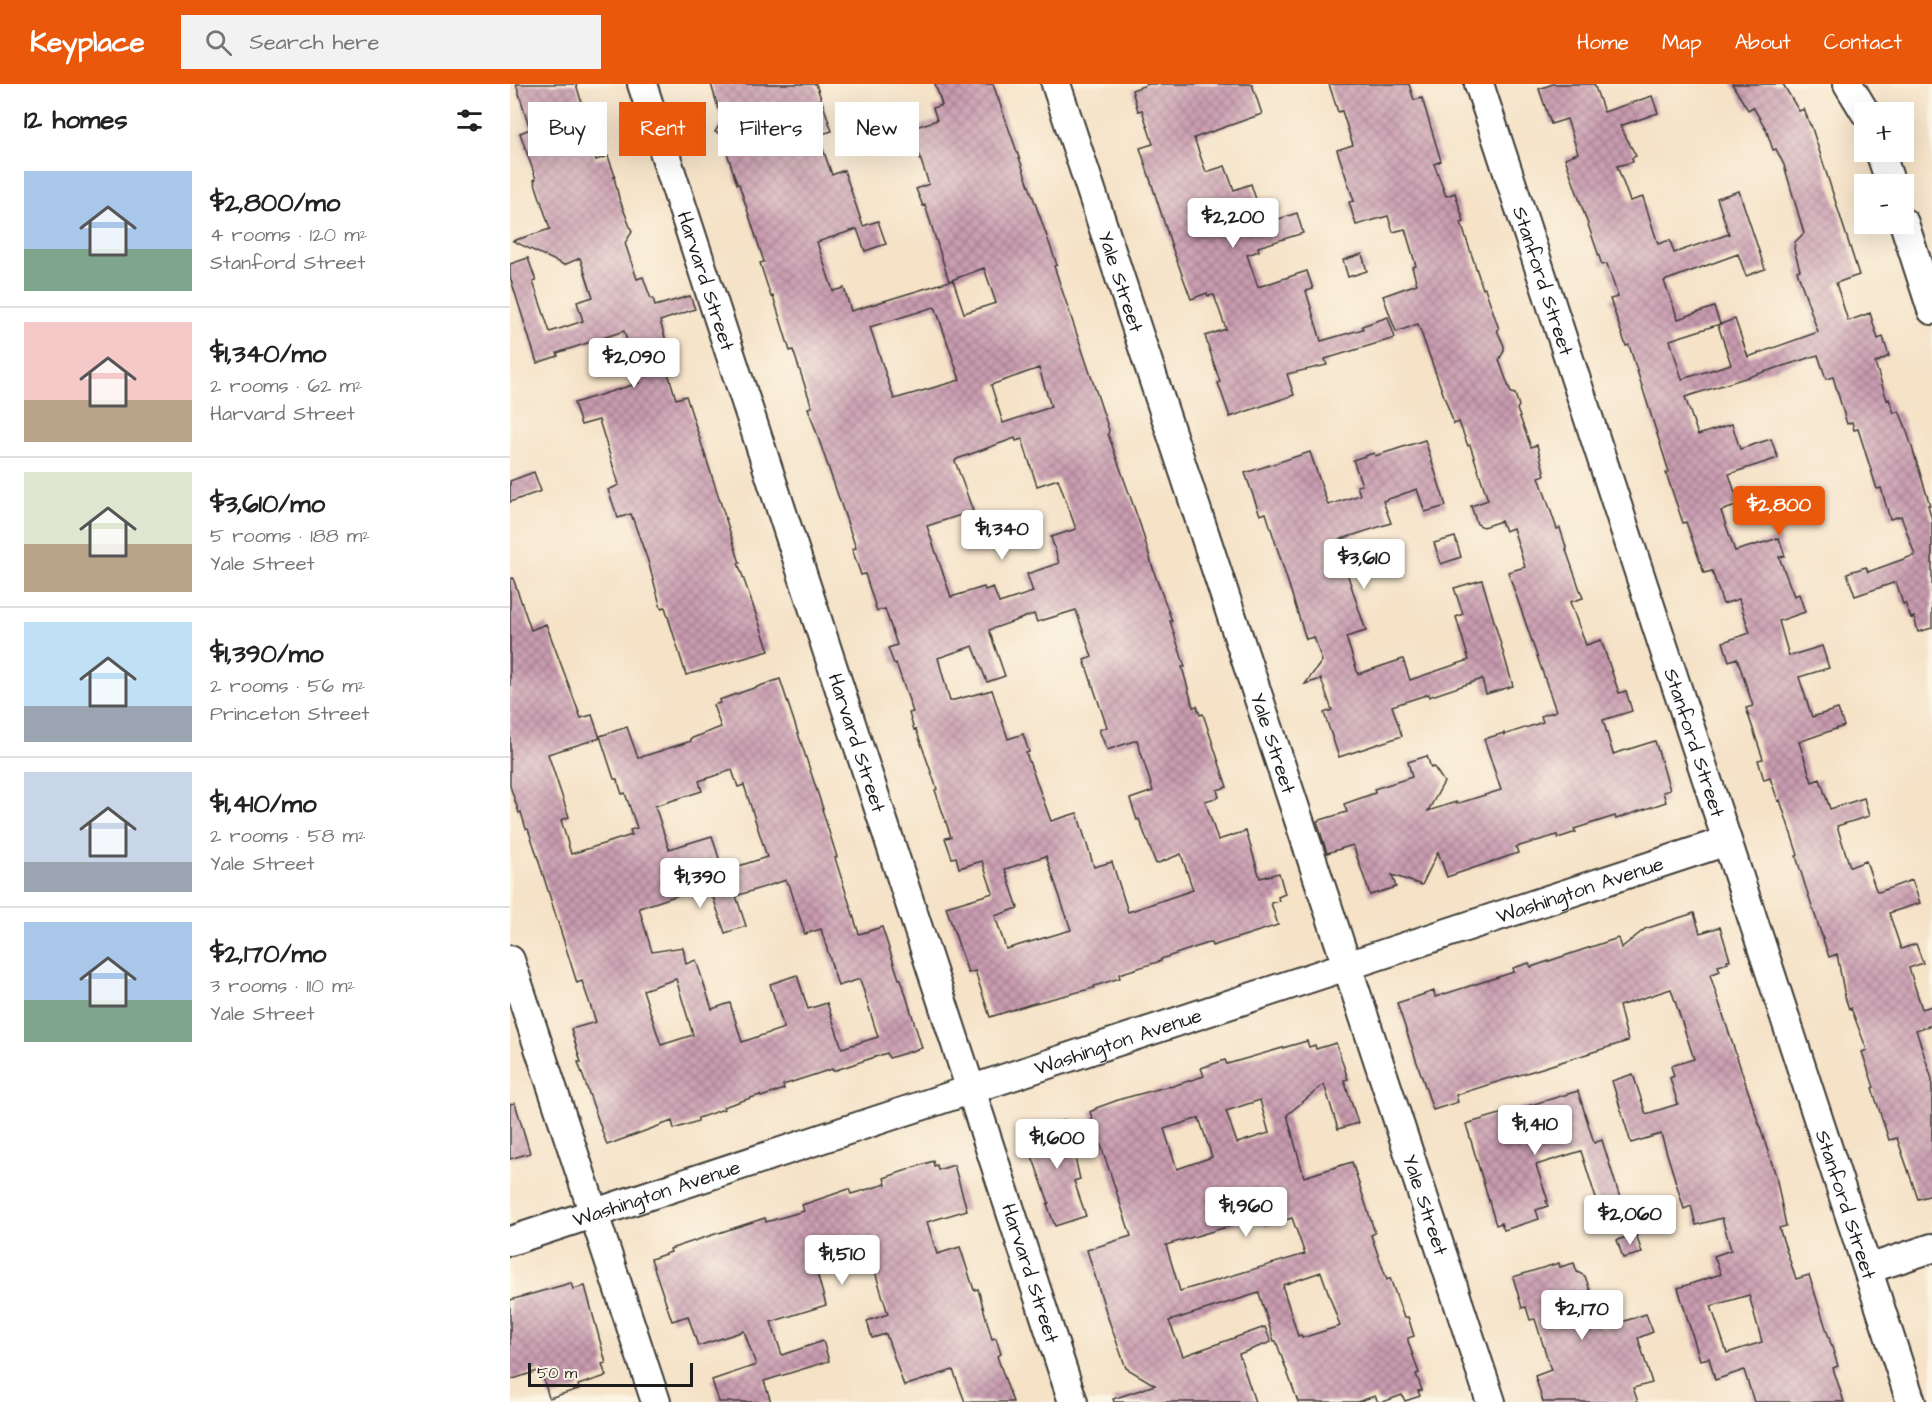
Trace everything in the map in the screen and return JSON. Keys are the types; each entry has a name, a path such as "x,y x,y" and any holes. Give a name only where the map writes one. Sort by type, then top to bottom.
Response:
{"street":[{"name":"Harvard Street","path":"642,84 1073,1402"},
{"name":"Yale Street","path":"1056,84 1491,1402"},
{"name":"Stanford Street","path":"1479,84 1911,1402"},
{"path":"1848,84 1859,102"},
{"path":"1907,234 1932,310"},
{"name":"Washington Avenue","path":"510,1241 1727,841"},
{"path":"510,960 656,1402"},
{"path":"1868,1269 1932,1248"}],"building":[{"path":"516,84 576,84 581,102 528,102 528,123"},
{"path":"711,84 816,84 822,102 718,102 718,108"},
{"path":"935,84 993,84 1057,265 1054,266 1109,430 1108,434 1172,621 1170,621 1185,667 1182,667 1193,707 1197,706 1200,715 1203,714 1227,787 1217,790 1219,797 1205,801 1218,840 1246,831 1260,878 1279,873 1285,894 1278,897 1279,901 1271,903 1278,925 1212,946 1211,942 1119,974 1120,978 1094,986 1094,988 990,1017 975,971 968,973 946,907 993,893 982,861 959,868 956,857 952,858 945,838 951,837 935,790 937,789 916,729 914,730 909,713 913,712 896,663 894,664 888,648 897,645 885,609 877,611 865,574 861,575 852,549 856,548 808,408 812,407 793,350 790,351 773,296 771,297 760,263 764,262 739,184 737,184 728,156 823,156 823,149 832,175 844,170 863,226 878,221 886,244 865,251 857,229 817,242 833,291 844,288 851,311 953,280 964,313 996,303 984,268 949,281 925,205 923,206 916,189 929,184 919,155 919,126 937,120 933,108 942,105","holes":["934,307 960,380 894,399 870,327","1039,368 1051,407 1003,423 991,385","1015,438 1016,441 1022,439 1037,486 1058,479 1076,529 1051,537 1059,563 1027,574 1033,592 999,603 993,587 985,590 984,587 951,597 927,526 973,511 955,461","1076,610 1092,657 1084,660 1107,727 1099,730 1107,750 1137,740 1153,791 1130,799 1137,820 1139,819 1156,864 1181,854 1193,890 1128,912 1112,862 1094,867 1077,813 1051,821 1026,753 1029,752 1023,734 1008,739 992,690 950,701 938,658 973,646 987,682 1005,676 989,630 1034,614 1037,622","1046,856 1071,930 1006,949 995,916 1018,908 1005,869"]},
{"path":"1149,84 1252,84 1262,114 1194,138 1206,172 1225,166 1234,190 1251,184 1264,224 1297,213 1303,233 1258,247 1259,251 1247,255 1258,287 1307,271 1313,289 1306,291 1321,341 1363,329 1362,326 1388,317 1395,338 1325,359 1327,365 1287,374 1294,395 1230,417 1205,336 1226,329 1214,295 1208,296 1207,293 1191,299 1140,148 1153,144 1142,110 1138,111 1132,90"},
{"path":"1329,84 1409,84 1414,100 1422,98 1441,161 1434,164 1446,196 1455,193 1464,222 1461,223 1504,346 1499,360 1511,393 1515,394 1519,406 1517,409 1531,447 1537,445 1545,475 1539,477 1557,529 1560,528 1583,598 1570,602 1586,645 1601,640 1619,693 1626,691 1632,711 1603,720 1613,754 1655,741 1670,790 1663,792 1666,802 1616,819 1615,816 1574,829 1576,832 1558,838 1557,835 1516,847 1518,853 1447,877 1438,852 1422,885 1392,875 1396,887 1370,895 1353,845 1327,853 1317,821 1347,812 1344,804 1375,793 1374,789 1412,777 1408,762 1427,756 1431,768 1434,767 1444,782 1428,811 1501,790 1484,739 1543,722 1541,716 1556,711 1508,572 1525,567 1513,528 1505,531 1501,521 1483,527 1477,524 1471,506 1488,500 1470,445 1468,446 1459,422 1454,424 1418,324 1396,332 1383,296 1417,284 1412,267 1416,266 1405,229 1393,232 1388,216 1356,225 1349,202 1354,201 1337,150 1353,145 1342,111 1338,112"},
{"path":"1553,84 1594,84 1604,112 1652,96 1658,113 1620,126 1636,156 1632,158 1633,162 1617,166 1630,201 1643,197 1658,244 1670,240 1674,253 1729,234 1717,198 1739,191 1765,269 1746,276 1738,254 1664,281 1678,319 1714,307 1720,324 1670,340 1682,379 1731,364 1718,325 1735,319 1748,357 1818,332 1797,271 1800,270 1794,249 1795,242 1804,233 1784,165 1776,149 1773,150 1766,129 1753,107 1748,110 1732,84 1783,84 1799,111 1804,109 1811,125 1859,275 1836,283 1848,321 1870,313 1878,339 1883,337 1889,356 1875,363 1887,400 1889,399 1894,413 1899,411 1905,425 1930,505 1928,505 1932,520 1932,628 1918,632 1914,617 1911,618 1905,603 1903,604 1896,582 1855,596 1847,573 1866,567 1868,572 1915,555 1901,516 1890,519 1881,488 1877,489 1858,429 1854,430 1852,422 1847,424 1833,377 1826,379 1818,355 1685,397 1698,435 1732,424 1740,449 1771,439 1778,458 1729,474 1739,505 1721,511 1735,551 1779,538 1785,556 1779,557 1794,596 1799,594 1805,612 1779,621 1789,656 1822,646 1829,668 1799,677 1812,717 1838,709 1844,726 1799,742 1812,782 1820,779 1830,809 1864,798 1869,816 1837,826 1850,867 1866,861 1876,890 1879,892 1912,880 1920,903 1889,913 1901,949 1916,944 1923,963 1909,968 1922,1009 1932,1006 1932,1025 1916,1030 1932,1079 1932,1195 1918,1199 1897,1138 1889,1140 1862,1052 1867,1050 1845,997 1837,954 1829,957 1780,800 1778,801 1770,778 1764,780 1758,760 1763,759 1746,708 1753,706 1737,658 1729,661 1723,642 1750,633 1739,599 1723,604 1712,571 1704,573 1686,522 1683,523 1629,345 1626,346 1610,299 1618,297 1607,264 1602,265 1565,158 1578,153 1567,119 1551,124 1539,89"},
{"path":"823,105 832,131 823,134"},
{"path":"528,130 528,156 520,133"},
{"path":"528,156 595,156 596,160 608,156 619,198 632,232 625,243 637,279 643,277 655,306 690,296 695,309 660,321 673,364 666,366 676,399 686,396 740,563 738,563 769,651 686,675 665,607 661,608 648,561 631,514 618,518 608,490 619,485 599,420 581,425 574,403 639,383 624,331 557,353 558,356 537,363 510,277 510,264 528,258 536,281 533,282 550,332 583,321 577,302 593,297 580,258 564,265 513,241 550,229 534,180 536,179"},
{"path":"1362,254 1367,271 1348,277 1343,260"},
{"path":"1425,440 1446,506 1425,512 1417,489 1383,501 1391,523 1332,542 1341,571 1346,570 1366,631 1346,637 1358,674 1403,659 1410,680 1469,660 1456,617 1463,614 1454,588 1482,580 1513,686 1486,694 1482,679 1429,697 1429,694 1392,706 1402,736 1339,757 1324,713 1332,710 1321,679 1305,684 1322,661 1314,637 1306,639 1266,513 1260,515 1245,473 1310,452 1328,505 1360,495 1357,486 1362,485 1353,460 1374,453 1375,456"},
{"path":"534,472 541,491 510,502 510,481"},
{"path":"1455,537 1461,557 1441,564 1434,543"},
{"path":"513,578 531,630 546,624 581,718 592,715 600,738 548,754 569,817 561,820 571,854 632,835 630,830 637,828 625,793 622,794 617,779 614,779 600,736 627,727 638,758 691,741 690,739 721,727 713,705 720,703 719,700 780,679 823,809 837,857 835,858 859,934 882,927 922,1048 889,1058 887,1053 833,1071 832,1069 783,1085 784,1089 723,1107 724,1109 698,1118 698,1121 674,1129 672,1121 607,1145 578,1062 581,1062 571,1029 596,1022 582,981 577,983 534,846 510,786 510,579","holes":["732,770 738,787 744,785 767,857 723,871 712,836 669,849 655,806 702,791 699,781","786,880 805,934 821,929 838,986 860,979 878,1037 842,1048 827,1003 808,1009 797,975 770,984 784,1028 742,1042 730,1003 712,1009 696,960 686,964 683,947 652,952 639,908 709,885 725,933 746,926 736,896","676,979 693,1035 661,1045 643,990"]},
{"path":"1694,913 1700,933 1720,927 1730,960 1718,966 1720,971 1710,975 1776,1176 1786,1226 1779,1228 1796,1279 1809,1275 1838,1366 1833,1368 1844,1402 1754,1402 1744,1370 1715,1380 1709,1358 1700,1360 1678,1288 1721,1274 1714,1256 1731,1250 1722,1218 1696,1225 1691,1206 1684,1209 1661,1134 1631,1143 1612,1081 1633,1074 1646,1114 1678,1104 1670,1078 1674,1076 1671,1066 1694,1059 1671,989 1619,1006 1628,1041 1456,1095 1458,1102 1433,1110 1397,1003 1434,991 1435,997 1514,972 1513,968 1529,963 1531,967 1618,938 1621,948 1645,929","holes":["1749,1295 1762,1342 1727,1353 1711,1306"]},
{"path":"1307,1041 1309,1047 1315,1045 1316,1049 1336,1043 1348,1079 1344,1080 1358,1123 1338,1129 1324,1084 1287,1115 1304,1177 1352,1162 1375,1233 1371,1235 1387,1280 1390,1278 1404,1318 1408,1317 1414,1336 1408,1338 1408,1341 1419,1373 1416,1374 1422,1390 1418,1391 1420,1396 1405,1401 1402,1395 1383,1402 1378,1402 1375,1396 1357,1402 1298,1402 1276,1341 1274,1341 1259,1293 1169,1321 1183,1356 1265,1327 1271,1342 1239,1354 1255,1402 1114,1402 1113,1399 1155,1385 1126,1368 1087,1250 1131,1236 1090,1112 1121,1099 1204,1076 1201,1068 1225,1060 1227,1064","holes":["1260,1100 1269,1133 1237,1143 1226,1111","1199,1118 1212,1157 1177,1169 1164,1129","1257,1218 1259,1225 1264,1224 1265,1226 1292,1218 1305,1254 1180,1291 1166,1245","1321,1272 1340,1326 1302,1338 1301,1335 1298,1336 1283,1285"]},
{"path":"1578,1091 1594,1143 1602,1140 1620,1198 1598,1205 1581,1151 1536,1165 1548,1206 1536,1210 1539,1219 1504,1230 1501,1223 1496,1225 1466,1124"},
{"path":"515,1103 530,1153 510,1159 510,1104"},
{"path":"1066,1120 1080,1179 1074,1181 1086,1216 1055,1226 1023,1131"},
{"path":"933,1161 938,1170 954,1165 967,1210 927,1222 937,1254 960,1247 974,1290 978,1289 992,1339 996,1338 1001,1354 997,1356 1013,1402 965,1402 953,1370 904,1386 886,1334 872,1338 867,1321 888,1314 868,1249 815,1266 826,1305 771,1322 782,1355 823,1341 829,1361 764,1381 771,1402 719,1402 712,1380 756,1365 744,1331 698,1346 688,1316 672,1321 651,1259 671,1252 670,1249 765,1218 766,1222 804,1211 802,1205 849,1189 851,1194 886,1184 884,1178"},
{"path":"1636,1234 1642,1253 1623,1258 1617,1240"},
{"path":"1559,1263 1560,1267 1574,1263 1577,1272 1585,1276 1601,1329 1646,1314 1653,1332 1638,1338 1652,1383 1633,1388 1638,1402 1543,1402 1535,1376 1551,1370 1535,1319 1530,1320 1526,1307 1522,1308 1513,1277"},
{"path":"571,1283 573,1289 585,1286 606,1363 602,1364 606,1376 578,1385 579,1389 549,1398 541,1370 510,1380 510,1300"}]}
